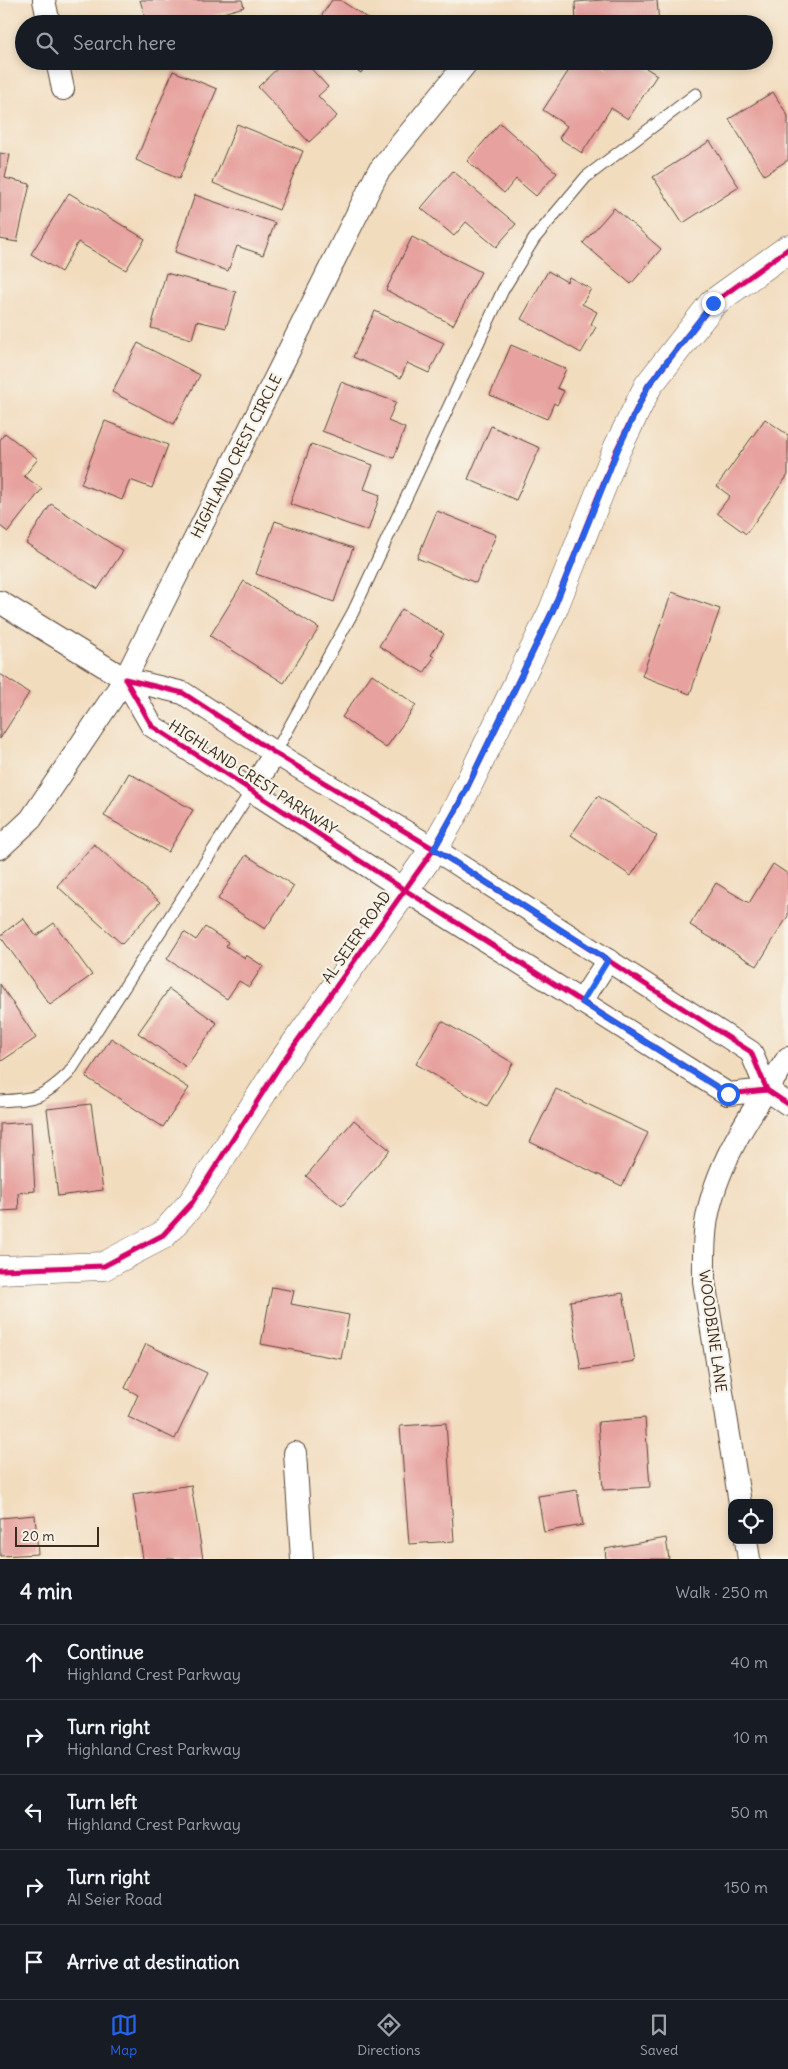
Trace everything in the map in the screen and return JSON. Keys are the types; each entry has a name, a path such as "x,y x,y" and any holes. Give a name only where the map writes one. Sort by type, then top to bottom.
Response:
{"street":[{"path":"44,0 47,15"},
{"path":"59,70 64,89"},
{"name":"HIGHLAND CREST CIRCLE","path":"0,848 31,818 125,679 378,172 461,70"},
{"name":"AL SEIER ROAD","path":"0,1270 104,1266 163,1235 192,1203 281,1064 434,849 458,806 553,610 618,449 648,386 713,303 788,250"},
{"name":"HIGHLAND CREST PARKWAY","path":"0,602 125,679 183,693 275,753 434,849 752,1052 767,1090 728,1094 405,890 152,726 125,679"},
{"name":"HIGHLAND CREST PARKWAY","path":"251,791 275,753"},
{"path":"582,1002 608,960"},
{"name":"WOODBINE LANE","path":"739,1499 704,1281 704,1247 708,1213 718,1179 734,1144 788,1058"},
{"path":"767,1090 788,1104"},
{"path":"294,1453 302,1559"},
{"path":"747,1544 749,1559"}],"lane":[{"path":"275,753 353,612 503,290 534,239 586,177 696,94"},
{"path":"0,1101 29,1100 51,1091 69,1073 251,791"}],"building":[{"path":"140,0 242,0 244,7 216,15 144,15"},
{"path":"332,0 340,0 362,15 322,15"},
{"path":"657,0 658,15 576,15 575,2"},
{"path":"276,70 312,70 328,87 318,96 337,116 309,142 258,87"},
{"path":"569,70 649,70 657,75 628,119 611,108 582,153 559,138 567,126 543,110"},
{"path":"173,71 217,89 179,179 136,160"},
{"path":"773,92 788,116 788,160 764,175 729,119"},
{"path":"500,123 557,173 536,196 516,179 504,193 467,161"},
{"path":"237,124 303,151 279,210 213,183"},
{"path":"710,141 739,187 683,223 653,177"},
{"path":"0,153 10,155 5,178 30,184 17,242 0,239"},
{"path":"453,171 516,224 496,247 466,222 454,236 421,208"},
{"path":"69,193 145,239 126,270 78,242 61,272 31,254"},
{"path":"195,195 275,223 263,255 237,246 228,271 175,252"},
{"path":"614,208 661,249 631,284 583,243"},
{"path":"412,237 481,272 453,325 386,290"},
{"path":"548,271 567,282 569,277 591,289 582,304 597,312 591,324 596,327 581,353 521,319"},
{"path":"166,273 236,292 226,328 197,321 192,339 151,328"},
{"path":"375,311 444,343 429,373 407,363 401,378 353,357"},
{"path":"138,343 200,375 174,424 112,392"},
{"path":"511,345 566,369 557,388 564,391 557,405 554,403 547,419 490,395"},
{"path":"341,382 396,402 388,421 405,428 394,458 322,431"},
{"path":"765,419 788,435 788,475 746,534 717,513 730,496 717,486"},
{"path":"105,421 168,445 152,488 130,480 122,500 81,484"},
{"path":"491,426 540,448 516,500 468,479"},
{"path":"5,433 38,459 24,476 42,489 8,532 0,526 0,440"},
{"path":"311,444 373,465 364,489 380,495 368,531 290,504"},
{"path":"51,504 123,551 98,589 26,543"},
{"path":"437,511 496,535 476,583 417,558"},
{"path":"275,521 353,548 334,602 256,574"},
{"path":"244,581 319,628 284,683 210,636"},
{"path":"672,592 720,609 690,694 642,676"},
{"path":"402,609 444,634 431,655 434,657 424,673 379,646"},
{"path":"0,674 29,693 0,739"},
{"path":"372,674 416,705 386,748 342,717"},
{"path":"129,773 193,810 168,852 104,816"},
{"path":"598,796 657,836 631,876 571,835"},
{"path":"94,844 160,902 122,944 57,886"},
{"path":"246,855 294,886 265,929 218,899"},
{"path":"773,864 788,874 788,916 757,966 690,925 716,883 749,903"},
{"path":"23,918 36,936 54,923 92,975 50,1005 0,936"},
{"path":"205,927 228,942 226,946 245,958 246,955 263,966 249,987 239,981 227,999 167,959 184,932 196,940"},
{"path":"0,984 36,1038 0,1062"},
{"path":"169,989 217,1023 186,1067 138,1033"},
{"path":"442,1021 513,1063 487,1106 416,1064"},
{"path":"111,1038 189,1088 163,1127 86,1077"},
{"path":"556,1089 648,1133 622,1186 530,1142"},
{"path":"91,1104 103,1190 58,1196 47,1109"},
{"path":"354,1120 390,1150 342,1206 306,1176"},
{"path":"31,1122 35,1191 18,1193 19,1210 0,1211 0,1124"},
{"path":"272,1287 294,1291 291,1304 349,1315 341,1359 261,1344"},
{"path":"623,1293 635,1361 581,1370 570,1301"},
{"path":"146,1344 207,1373 175,1439 128,1417 138,1395 125,1388"},
{"path":"645,1418 650,1487 603,1490 598,1422"},
{"path":"446,1423 454,1541 409,1544 400,1426"},
{"path":"191,1485 203,1559 143,1559 133,1494"},
{"path":"577,1490 583,1525 544,1532 538,1496"},
{"path":"35,1515 38,1554 0,1556 0,1518"},
{"path":"666,1538 669,1559 606,1559 605,1549"}],"cycle path":[{"path":"0,1270 104,1266 163,1235 192,1203 281,1064 434,849 458,806 553,610 617,449 648,386 713,303 788,249"},
{"path":"767,1090 728,1094 405,890 152,726 125,679 183,693 275,753 434,849 751,1052 767,1090 788,1104"}],"route":[{"path":"713,303 648,386 618,449 553,610 458,806 434,849 608,960 582,1002 728,1094"}]}
